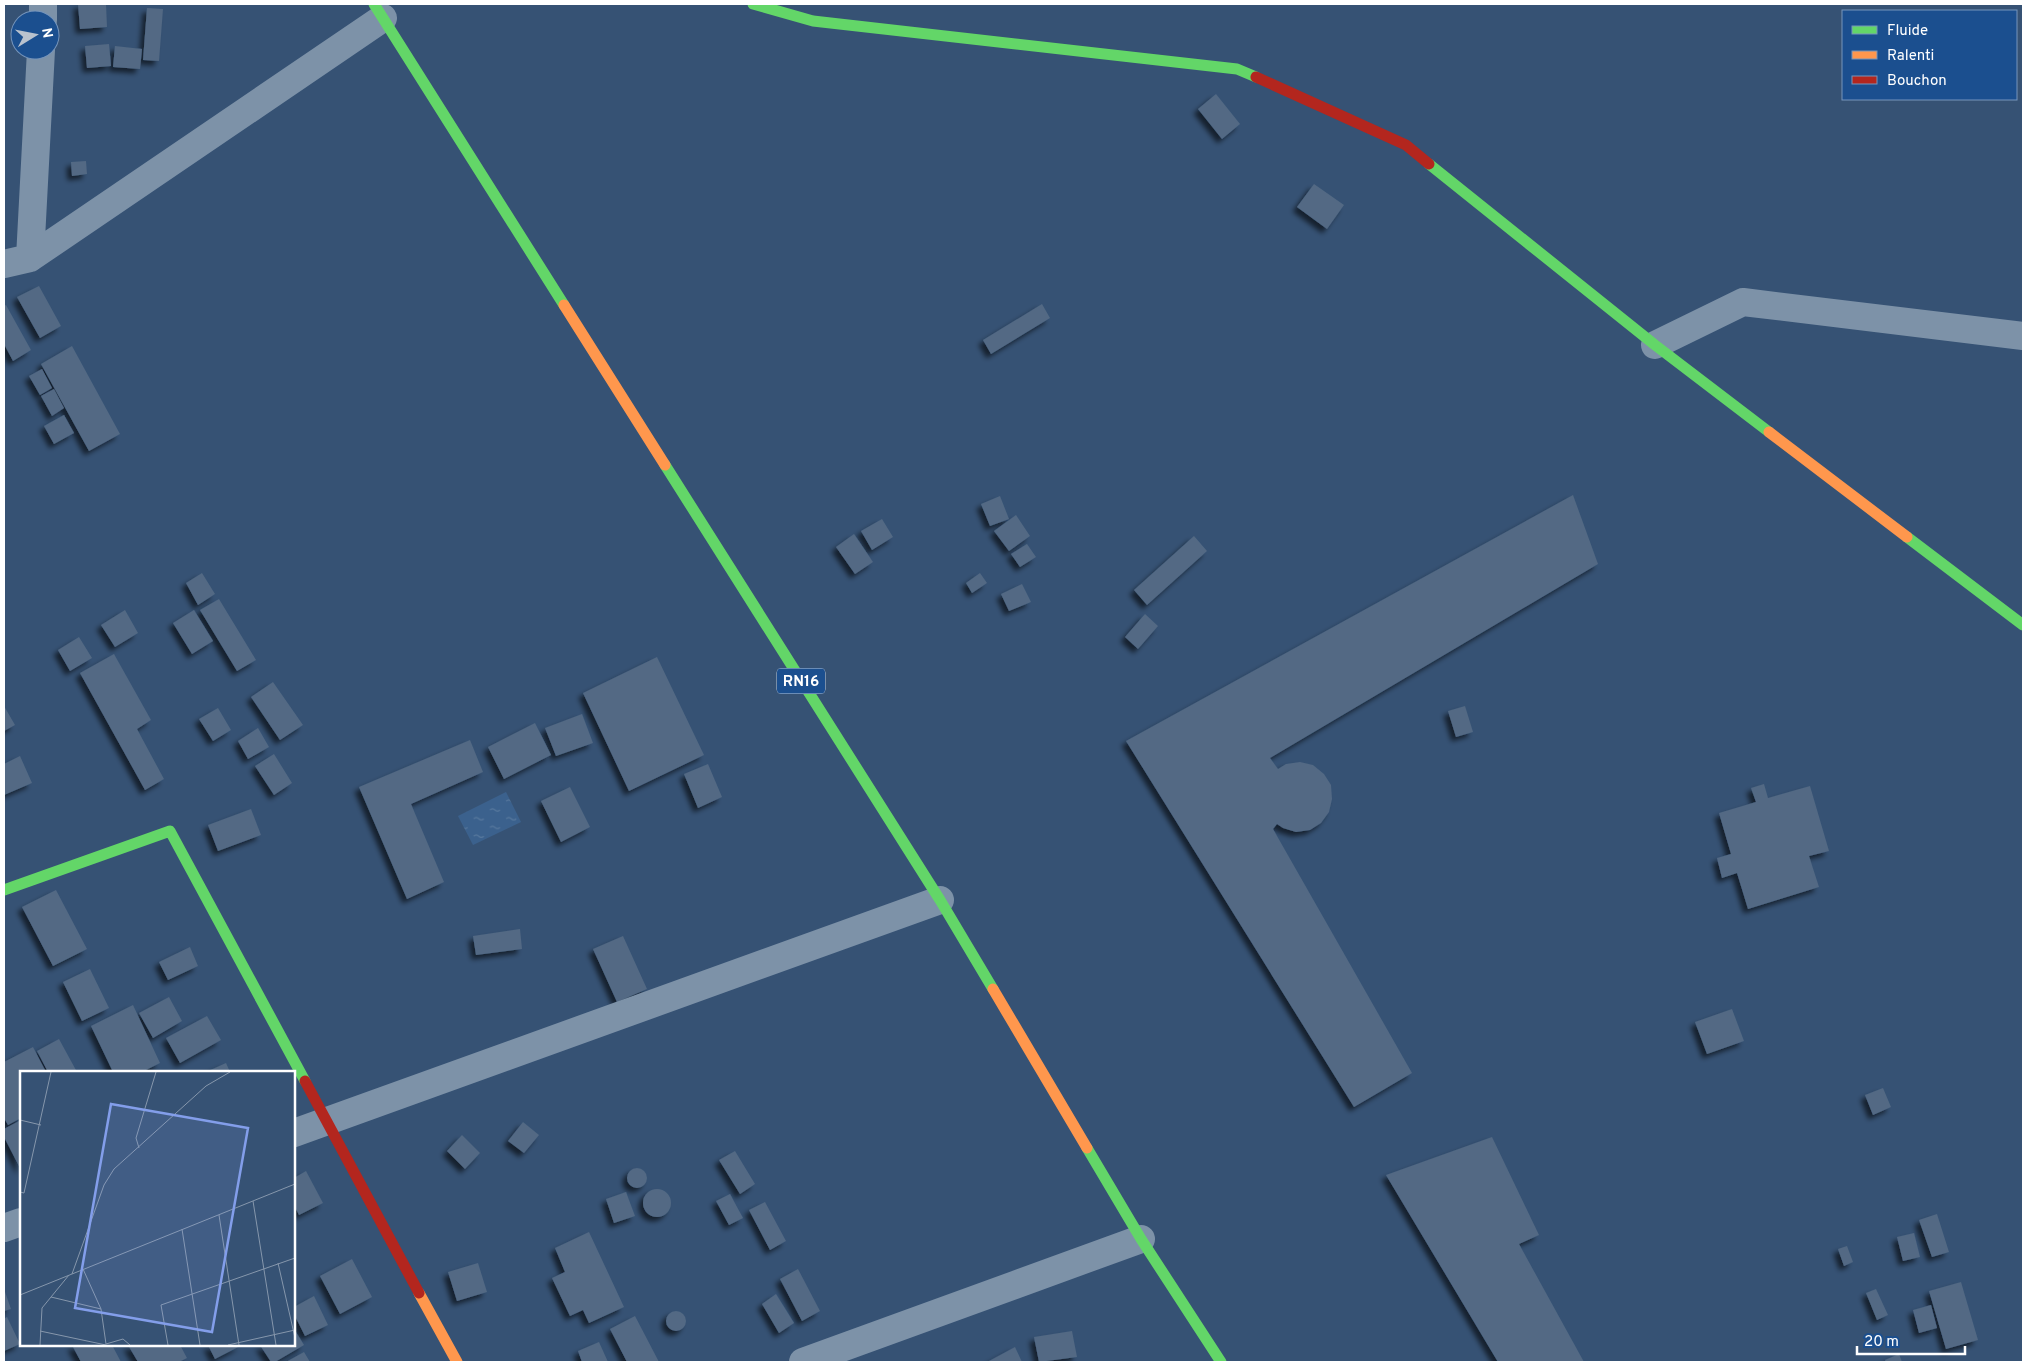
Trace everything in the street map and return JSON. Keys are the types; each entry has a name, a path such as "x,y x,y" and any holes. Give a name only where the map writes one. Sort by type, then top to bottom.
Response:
{"street":[{"path":"753,4 813,21 1237,69 1406,144 1655,345 2023,625"},
{"path":"4,264 30,258 378,11"},
{"name":"RN16","path":"378,11 940,900 1141,1239 1221,1362"},
{"path":"30,258 40,60"},
{"path":"1655,345 1744,302 2023,336"},
{"path":"4,890 170,831 457,1362"},
{"path":"295,1133 940,900"},
{"path":"4,1228 20,1222"},
{"path":"803,1362 1141,1239"}],"water":[{"path":"506,792 521,822 473,845 458,816"}],"building":[{"path":"78,4 106,4 107,27 80,29"},
{"path":"147,8 163,9 159,61 143,60"},
{"path":"109,44 111,66 87,68 85,46"},
{"path":"115,46 142,49 140,69 113,67"},
{"path":"1216,94 1240,124 1222,139 1198,109"},
{"path":"86,161 87,174 72,176 71,162"},
{"path":"1314,184 1344,205 1327,229 1297,207"},
{"path":"39,286 61,326 40,338 17,297"},
{"path":"1042,304 1050,318 991,354 983,340"},
{"path":"6,305 31,350 13,361 4,344 4,306"},
{"path":"72,346 120,434 89,451 41,364"},
{"path":"42,369 52,388 40,395 29,376"},
{"path":"54,389 64,408 52,416 41,396"},
{"path":"64,415 74,433 54,444 44,426"},
{"path":"1573,495 1598,564 1270,758 1278,769 1286,764 1300,762 1313,765 1324,774 1331,785 1332,799 1329,812 1321,823 1310,830 1296,832 1277,824 1273,829 1412,1073 1354,1107 1126,741"},
{"path":"1000,496 1009,519 990,526 981,504"},
{"path":"1016,515 1030,536 1009,551 994,531"},
{"path":"882,519 893,537 872,550 861,531"},
{"path":"854,534 873,562 855,574 836,547"},
{"path":"1194,536 1207,551 1147,605 1134,590"},
{"path":"1027,544 1036,557 1020,567 1011,554"},
{"path":"202,573 215,594 198,605 186,583"},
{"path":"980,573 987,583 972,593 966,583"},
{"path":"1022,584 1031,602 1009,611 1001,594"},
{"path":"219,599 256,660 237,671 200,610"},
{"path":"125,610 138,633 115,647 101,625"},
{"path":"194,610 213,641 192,654 173,623"},
{"path":"1145,614 1158,626 1138,649 1125,637"},
{"path":"79,637 92,658 70,671 58,650"},
{"path":"114,654 151,720 137,729 164,779 145,790 80,673"},
{"path":"657,657 704,755 629,791 583,693"},
{"path":"273,682 303,725 280,740 251,697"},
{"path":"4,706 15,725 4,731"},
{"path":"1465,706 1473,732 1456,737 1448,711"},
{"path":"218,708 231,730 213,741 199,719"},
{"path":"582,714 593,743 556,756 545,728"},
{"path":"535,723 551,755 504,779 488,747"},
{"path":"258,728 269,747 248,759 238,741"},
{"path":"470,740 483,772 411,804 444,882 407,899 359,787"},
{"path":"274,754 292,783 274,795 255,766"},
{"path":"20,756 32,783 4,795 4,764"},
{"path":"708,764 722,797 698,808 684,774"},
{"path":"1764,784 1768,798 1810,786 1829,851 1809,856 1819,887 1748,909 1737,873 1722,878 1717,858 1731,854 1719,813 1756,802 1751,788"},
{"path":"570,787 590,827 561,842 541,801"},
{"path":"251,809 261,835 218,851 208,825"},
{"path":"56,890 87,949 53,966 22,907"},
{"path":"520,929 522,949 476,955 473,936"},
{"path":"623,936 647,989 617,1002 593,949"},
{"path":"190,947 198,966 168,980 159,962"},
{"path":"90,969 109,1008 82,1021 63,982"},
{"path":"169,997 182,1021 153,1038 139,1013"},
{"path":"133,1005 160,1063 144,1071 113,1071 91,1026"},
{"path":"1732,1009 1744,1041 1707,1054 1695,1022"},
{"path":"207,1016 221,1040 180,1063 166,1038"},
{"path":"59,1039 76,1071 47,1071 37,1051"},
{"path":"33,1047 45,1071 20,1071 20,1119 8,1125 4,1118 4,1062"},
{"path":"226,1063 230,1071 208,1071"},
{"path":"1883,1088 1891,1107 1873,1115 1865,1095"},
{"path":"20,1121 20,1168 4,1137 4,1129"},
{"path":"523,1122 539,1135 524,1153 508,1141"},
{"path":"462,1135 480,1153 465,1169 447,1151"},
{"path":"1492,1137 1539,1235 1519,1244 1584,1362 1498,1362 1386,1175"},
{"path":"735,1151 755,1184 740,1194 719,1160"},
{"path":"637,1168 644,1171 647,1178 644,1185 637,1188 630,1185 627,1178 630,1171"},
{"path":"306,1171 323,1203 299,1215 295,1207 295,1177"},
{"path":"657,1189 667,1193 671,1203 667,1213 657,1217 647,1213 643,1203 647,1193"},
{"path":"626,1192 635,1216 614,1223 606,1199"},
{"path":"730,1194 743,1218 729,1225 716,1201"},
{"path":"765,1202 786,1241 770,1250 749,1210"},
{"path":"1937,1214 1949,1252 1932,1257 1919,1220"},
{"path":"589,1232 624,1307 589,1323 583,1310 570,1316 552,1278 565,1272 555,1248"},
{"path":"1914,1233 1920,1257 1903,1261 1897,1237"},
{"path":"1847,1246 1853,1262 1844,1266 1838,1249"},
{"path":"352,1259 372,1297 340,1314 320,1276"},
{"path":"478,1263 487,1292 457,1301 448,1272"},
{"path":"798,1269 820,1311 802,1321 780,1279"},
{"path":"1961,1282 1978,1340 1946,1349 1929,1291"},
{"path":"4,1289 11,1309 4,1311"},
{"path":"1876,1289 1888,1315 1877,1320 1866,1293"},
{"path":"776,1294 794,1323 779,1333 762,1304"},
{"path":"314,1296 328,1325 305,1336 295,1316 295,1306"},
{"path":"1931,1305 1937,1328 1919,1333 1913,1310"},
{"path":"676,1311 683,1314 686,1321 683,1328 676,1331 669,1328 666,1321 669,1314"},
{"path":"635,1316 659,1362 627,1362 610,1329"},
{"path":"7,1317 20,1344 4,1351 4,1319"},
{"path":"295,1331 304,1345 275,1362 271,1362 261,1346 295,1346"},
{"path":"1072,1331 1077,1357 1039,1362 1034,1337"},
{"path":"599,1342 608,1362 582,1362 578,1351"},
{"path":"73,1346 113,1346 121,1362 81,1362"},
{"path":"129,1346 181,1346 187,1358 179,1362 138,1362"},
{"path":"208,1346 240,1346 215,1359"},
{"path":"1015,1347 1022,1362 989,1362 989,1361"},
{"path":"304,1352 310,1362 286,1362"},
{"path":"1899,1354 1902,1362 1886,1362 1885,1360"}],"traffic: fast":[{"path":"374,4 564,305"},
{"path":"753,4 813,21 1237,69 1256,77"},
{"path":"1429,164 1655,345 1769,432"},
{"path":"665,465 940,900 993,989"},
{"path":"1907,537 2023,625"},
{"path":"4,890 170,831 305,1081"},
{"path":"1087,1148 1141,1239 1221,1362"}],"traffic: slow":[{"path":"564,305 665,465"},
{"path":"1769,432 1907,537"},
{"path":"993,989 1087,1148"},
{"path":"419,1293 457,1362"}],"traffic: jam":[{"path":"1256,77 1406,145 1429,164"},
{"path":"305,1081 419,1293"}]}
